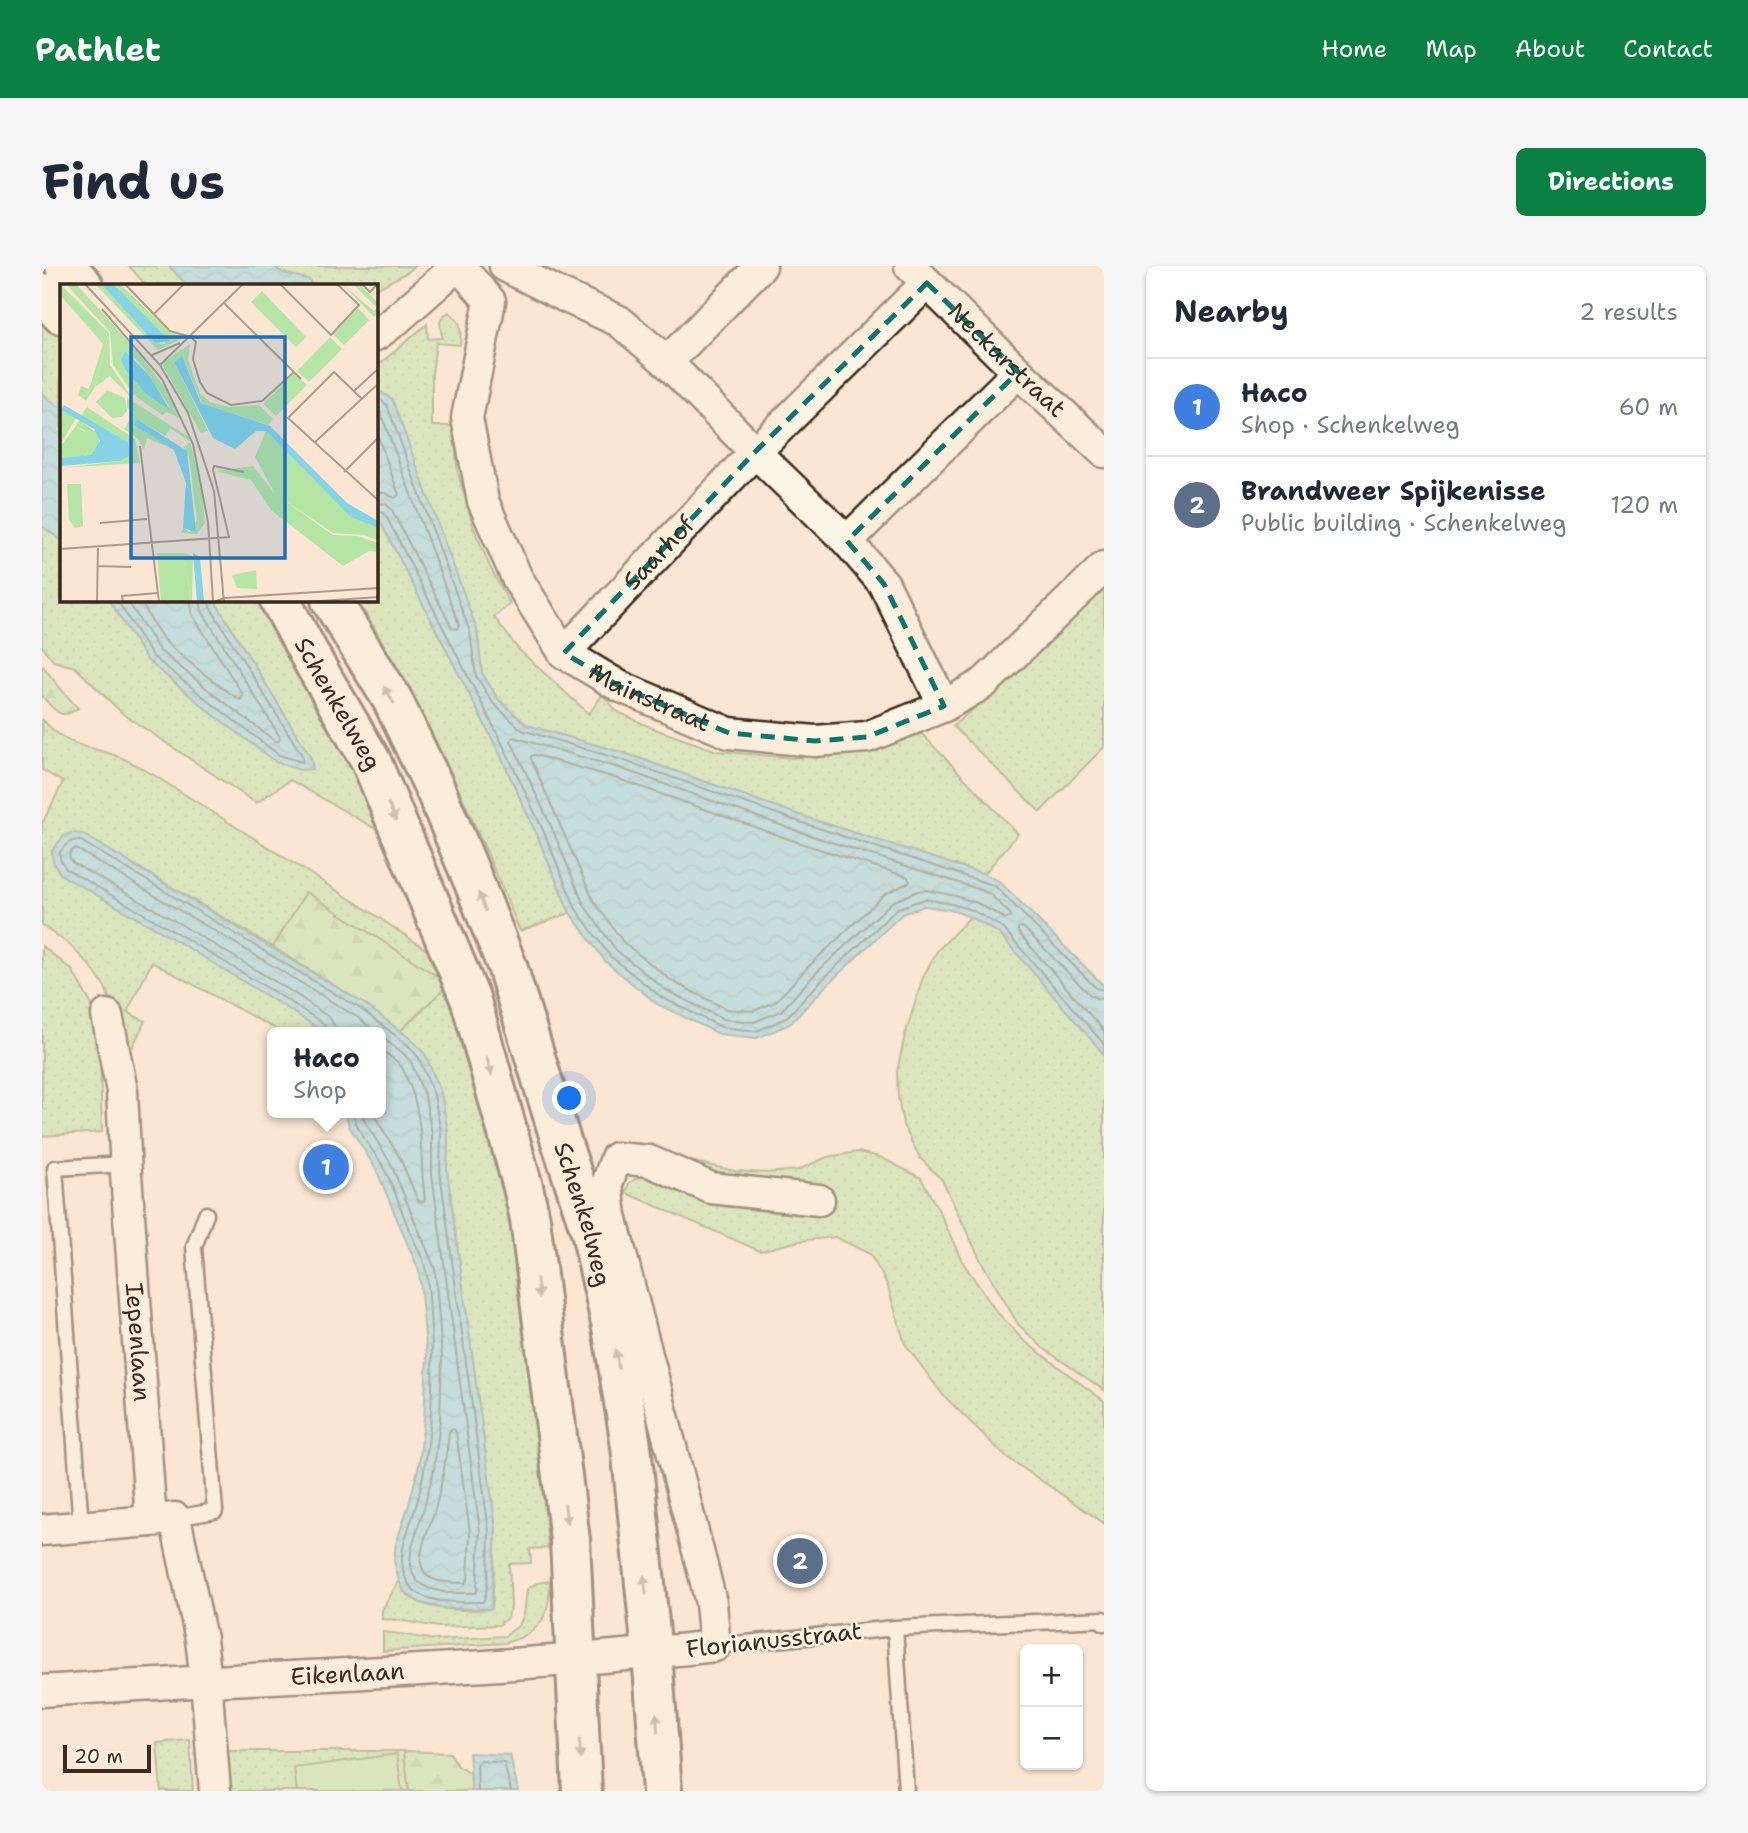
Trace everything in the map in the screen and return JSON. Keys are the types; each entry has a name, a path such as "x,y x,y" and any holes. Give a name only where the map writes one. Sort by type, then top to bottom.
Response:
{"main road":[{"path":"65,266 82,284"},
{"path":"42,293 60,313"},
{"name":"Schenkelweg","path":"281,602 371,761 471,1001 530,1219 570,1540 582,1791"},
{"name":"Schenkelweg","path":"332,602 392,699 436,791 475,885 507,965 591,1232 612,1328 631,1446 652,1653 662,1791"}],"street":[{"path":"378,309 457,266"},
{"path":"378,334 457,266"},
{"name":"Mainstraat","path":"457,266 490,301 467,418 483,501 517,578 564,653 619,687 729,733 815,741 867,737 944,706 984,683 1104,567"},
{"path":"505,266 619,321 667,362 847,541 884,584 944,706"},
{"path":"667,362 761,266"},
{"name":"Saarhof","path":"564,653 919,275"},
{"name":"Neckarstraat","path":"919,275 1104,452"},
{"path":"847,541 1018,372"},
{"name":"Iepenlaan","path":"107,1015 122,1091 126,1164 163,1520 201,1639 215,1791"},
{"name":"Schenkelweg","path":"715,1646 702,1561 611,1216 607,1184 616,1158 649,1161 711,1188 819,1200"},
{"path":"42,1530 163,1520"},
{"name":"Florianusstraat","path":"652,1653 715,1646"},
{"name":"Eikenlaan","path":"42,1691 530,1663 652,1653"}],"lane":[{"path":"81,1527 55,1168 126,1164"},
{"path":"163,1520 215,1511 194,1247 206,1214"},
{"name":"Florianusstraat","path":"715,1646 895,1629 1104,1619 1104,1623"},
{"name":"Florianusstraat","path":"895,1629 906,1791"}],"highlighted area":[{"path":"927,283 1018,372 847,541 884,584 944,706 867,737 815,741 729,733 619,686 564,653 755,452"}],"green space":[{"path":"129,266 169,266 186,284 145,284"},
{"path":"273,266 415,266 378,288 378,284 310,284 310,280 283,273"},
{"path":"449,312 457,320 461,335 460,345 436,343 432,373 432,426 453,426 458,473 474,529 510,604 494,617 519,650 589,714 603,694 616,711 652,728 717,751 793,758 867,749 922,734 1018,834 984,874 805,817 624,753 527,725 498,699 482,673 477,630 381,392 378,393 378,365 427,324 428,339 442,338 440,322"},
{"path":"42,318 60,338 60,407 42,394"},
{"path":"378,517 498,750 570,913 520,931 446,762 358,602 378,602"},
{"path":"42,526 60,539 60,602 110,602 147,660 210,712 313,768 310,756 215,602 268,602 381,811 374,828 290,780 256,803 123,714 75,667 53,661 42,646"},
{"path":"1104,581 1104,747 1040,812 953,726 999,688"},
{"path":"42,665 78,708 62,714 42,696"},
{"path":"42,719 66,739 135,764 366,909 440,959 448,984 307,893 273,947 82,834 67,835 52,851 53,861 60,874 227,970 316,1027 272,1027 152,962 127,1012 145,1021 132,1048 122,1044 105,987 91,967 69,944 42,925 42,824 63,782 42,770"},
{"path":"306,892 449,984 400,1031 366,1005 273,947"},
{"path":"970,917 999,933 1104,1054 1104,1390 1043,1348 1018,1324 981,1261 942,1180 920,1158 903,1125 897,1072 923,977 937,951"},
{"path":"42,946 72,970 99,1018 102,1132 42,1136"},
{"path":"449,984 467,1038 503,1176 524,1287 534,1368 548,1548 530,1549 531,1563 509,1564 511,1607 507,1618 499,1625 438,1627 382,1619 382,1610 399,1581 404,1591 421,1603 445,1609 492,1609 496,1530 447,1171 448,1133 441,1093 425,1054 400,1031"},
{"path":"639,1146 735,1171 767,1173 798,1170 827,1157 858,1152 880,1157 921,1178 962,1261 995,1310 1023,1340 1104,1401 1104,1523 1005,1456 943,1395 905,1344 887,1284 870,1254 835,1237 799,1241 760,1251 626,1193 629,1183 644,1174"},
{"path":"550,1581 545,1615 526,1635 504,1643 383,1651 383,1632 439,1640 505,1636 519,1625 524,1615 527,1589 537,1583"},
{"path":"190,1740 193,1791 161,1791 157,1743"},
{"path":"223,1751 404,1751 409,1791 226,1791"},
{"path":"404,1751 450,1753 458,1766 471,1774 472,1791 409,1791"},
{"path":"397,1754 402,1791 297,1791 294,1768"}],"water":[{"path":"169,266 273,266 283,273 310,280 310,284 186,284"},
{"path":"381,392 392,399 477,630 482,673 498,699 526,725 624,753 999,881 1104,986 1104,1054 999,933 951,910 924,906 902,914 790,1024 757,1038 719,1034 657,1004 605,961 570,913 498,750 378,517 378,393"},
{"path":"42,394 60,407 60,539 42,526"},
{"path":"110,602 215,602 310,756 313,769 300,770 276,762 147,660"},
{"path":"71,833 82,834 366,1005 412,1040 425,1054 441,1093 448,1133 447,1171 496,1530 491,1609 445,1608 421,1603 405,1592 394,1561 396,1544 419,1465 424,1419 427,1357 419,1271 376,1169 349,1126 347,1118 386,1118 386,1027 316,1027 162,932 60,874 53,861 52,851 64,836"},
{"path":"469,1753 510,1755 518,1791 472,1791"}],"place":[{"name":"Haco","path":"326,1167"},
{"name":"Brandweer Spijkenisse","path":"800,1561"}]}
